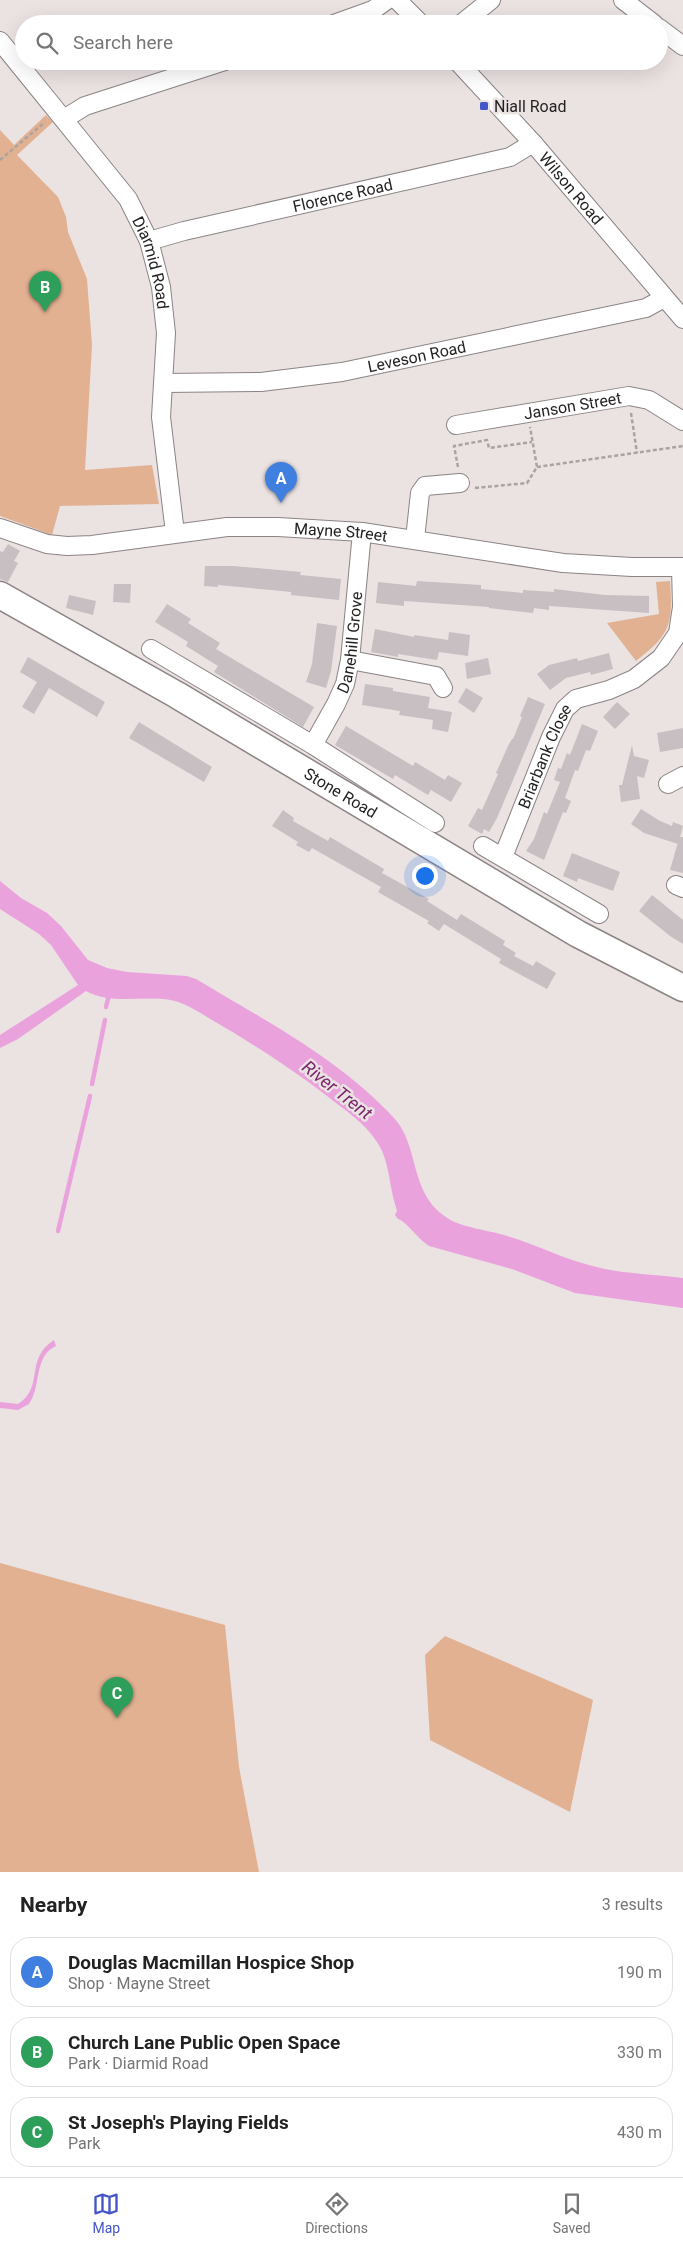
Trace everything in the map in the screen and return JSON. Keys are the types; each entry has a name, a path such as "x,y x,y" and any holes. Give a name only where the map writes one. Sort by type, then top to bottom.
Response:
{"highway":[{"name":"Stone Road","path":"0,595 177,695 578,934 683,988"},
{"name":"Stone Road","path":"0,616 171,712 576,953 683,1006"}],"street":[{"path":"359,15 373,10 387,0"},
{"path":"397,0 412,15"},
{"path":"472,15 490,0"},
{"path":"623,0 642,15"},
{"path":"668,35 683,46"},
{"name":"Diarmid Road","path":"0,41 15,59"},
{"name":"Diarmid Road","path":"24,70 128,199 149,241 161,286 166,333 161,417 174,533"},
{"path":"61,115 197,70"},
{"name":"Wilson Road","path":"465,70 533,144 683,319"},
{"name":"Florence Road","path":"149,241 184,231 510,157 533,144"},
{"name":"Leveson Road","path":"164,383 262,382 342,372 646,308 664,298"},
{"name":"Janson Street","path":"456,425 629,396 649,400 683,421"},
{"path":"415,539 420,493 426,486 460,483"},
{"name":"Mayne Street","path":"0,528 57,546 92,545 227,527 278,527 362,532 563,563 632,567 682,567"},
{"name":"Danehill Grove","path":"313,745 342,691 350,660 362,532"},
{"name":"Briarbank Close","path":"502,857 551,736 565,708 576,699 609,690 634,679 660,658 678,633 682,608 682,567"},
{"path":"157,649 433,817"},
{"path":"350,660 442,678"},
{"path":"483,846 599,914"}],"path":[{"path":"0,160 61,115"},
{"path":"629,396 637,453"},
{"path":"528,414 537,467 527,483 466,488 460,483 454,446 487,440 488,448 532,442"},
{"path":"537,467 683,446"}],"shaded area":[{"path":"46,115 53,122 17,155 58,197 66,217 68,232 87,279 92,345 85,470 152,465 159,504 60,506 52,535 0,516 0,130 14,145"},
{"path":"670,581 671,608 667,627 663,635 648,652 636,661 607,623 659,614 656,582"},
{"path":"0,1563 225,1625 239,1767 259,1872 0,1872"},
{"path":"445,1636 593,1700 570,1812 430,1740 425,1655"}],"water":[{"name":"River Trent","path":"0,881 21,898 47,913 61,926 88,960 107,968 127,972 187,976 196,979 274,1025 350,1077 394,1118 408,1143 427,1197 436,1209 449,1219 476,1229 517,1239 568,1259 600,1268 683,1278 683,1308 575,1293 512,1269 429,1246 395,1215 397,1211 384,1156 377,1142 361,1123 271,1056 199,1012 175,1001 164,999 107,998 86,991 18,1039 0,1048 0,1035 78,985 51,945 39,934 0,909"},
{"path":"54,1340 56,1346 44,1357 33,1397 29,1404 18,1410 0,1408 0,1402 18,1404 26,1397 31,1390 40,1356 45,1348"}],"building":[{"path":"8,544 20,551 14,561 18,563 8,582 0,579 0,551 3,552"},
{"path":"205,566 233,566 301,572 300,575 341,579 339,600 291,595 291,592 218,585 218,587 204,586"},
{"path":"417,581 481,585 481,589 523,593 523,590 554,592 554,589 605,595 649,596 649,613 549,606 549,610 534,608 533,613 489,607 404,601 404,606 376,603 378,582 416,586"},
{"path":"114,584 131,584 130,603 113,602"},
{"path":"69,595 96,601 93,615 66,608"},
{"path":"167,604 191,619 188,623 220,643 216,649 314,707 303,727 214,672 218,666 186,646 188,642 155,622"},
{"path":"317,623 337,626 331,671 326,688 306,682 312,664"},
{"path":"375,629 414,637 414,635 448,640 449,632 470,635 468,656 439,652 437,660 398,654 398,657 371,652"},
{"path":"609,653 613,669 591,675 590,672 566,678 550,690 537,674 549,665 577,658 578,661"},
{"path":"28,657 105,702 97,717 49,688 34,714 22,707 37,682 20,672"},
{"path":"488,658 491,674 467,679 465,663"},
{"path":"365,684 393,688 393,691 430,697 428,708 452,712 448,732 432,729 433,720 399,715 400,711 362,705"},
{"path":"466,688 483,698 474,713 458,702"},
{"path":"528,697 545,704 497,818 489,832 484,829 482,834 468,826 478,808 482,810 498,774 496,773 522,717 520,716"},
{"path":"617,702 630,714 615,729 603,717"},
{"path":"139,722 212,767 204,782 129,738"},
{"path":"582,724 598,731 590,751 586,750 578,771 575,770 565,798 571,801 566,813 563,812 544,860 526,851 534,839 544,812 547,814 560,782 554,780 558,768 561,769 567,753 570,755"},
{"path":"346,726 413,766 415,762 445,780 448,775 462,783 451,802 431,790 428,795 395,775 393,779 335,745"},
{"path":"683,728 683,748 660,752 657,733"},
{"path":"632,745 634,756 649,760 644,778 637,776 640,799 621,802 619,785 622,785"},
{"path":"641,809 672,826 673,822 683,826 680,837 683,837 683,873 670,870 677,844 644,833 631,824"},
{"path":"283,810 294,818 293,821 328,841 330,837 384,869 382,873 429,899 427,901 457,920 461,914 505,941 503,945 516,953 514,956 533,966 536,961 556,973 547,989 499,963 501,959 444,924 439,931 427,923 429,921 378,892 381,887 312,848 309,852 296,845 298,842 272,826"},
{"path":"572,853 620,872 613,891 578,878 577,882 563,876"},
{"path":"652,895 683,920 683,944 639,911"}],"waterway":[{"path":"106,1007 110,991"},
{"path":"92,1084 105,1020"},
{"path":"58,1231 90,1096"}],"place":[{"name":"Niall Road","path":"484,106"},
{"name":"Church Lane Public Open Space","path":"45,312"},
{"name":"Douglas Macmillan Hospice Shop","path":"281,503"},
{"name":"St Joseph's Playing Fields","path":"117,1718"}]}
